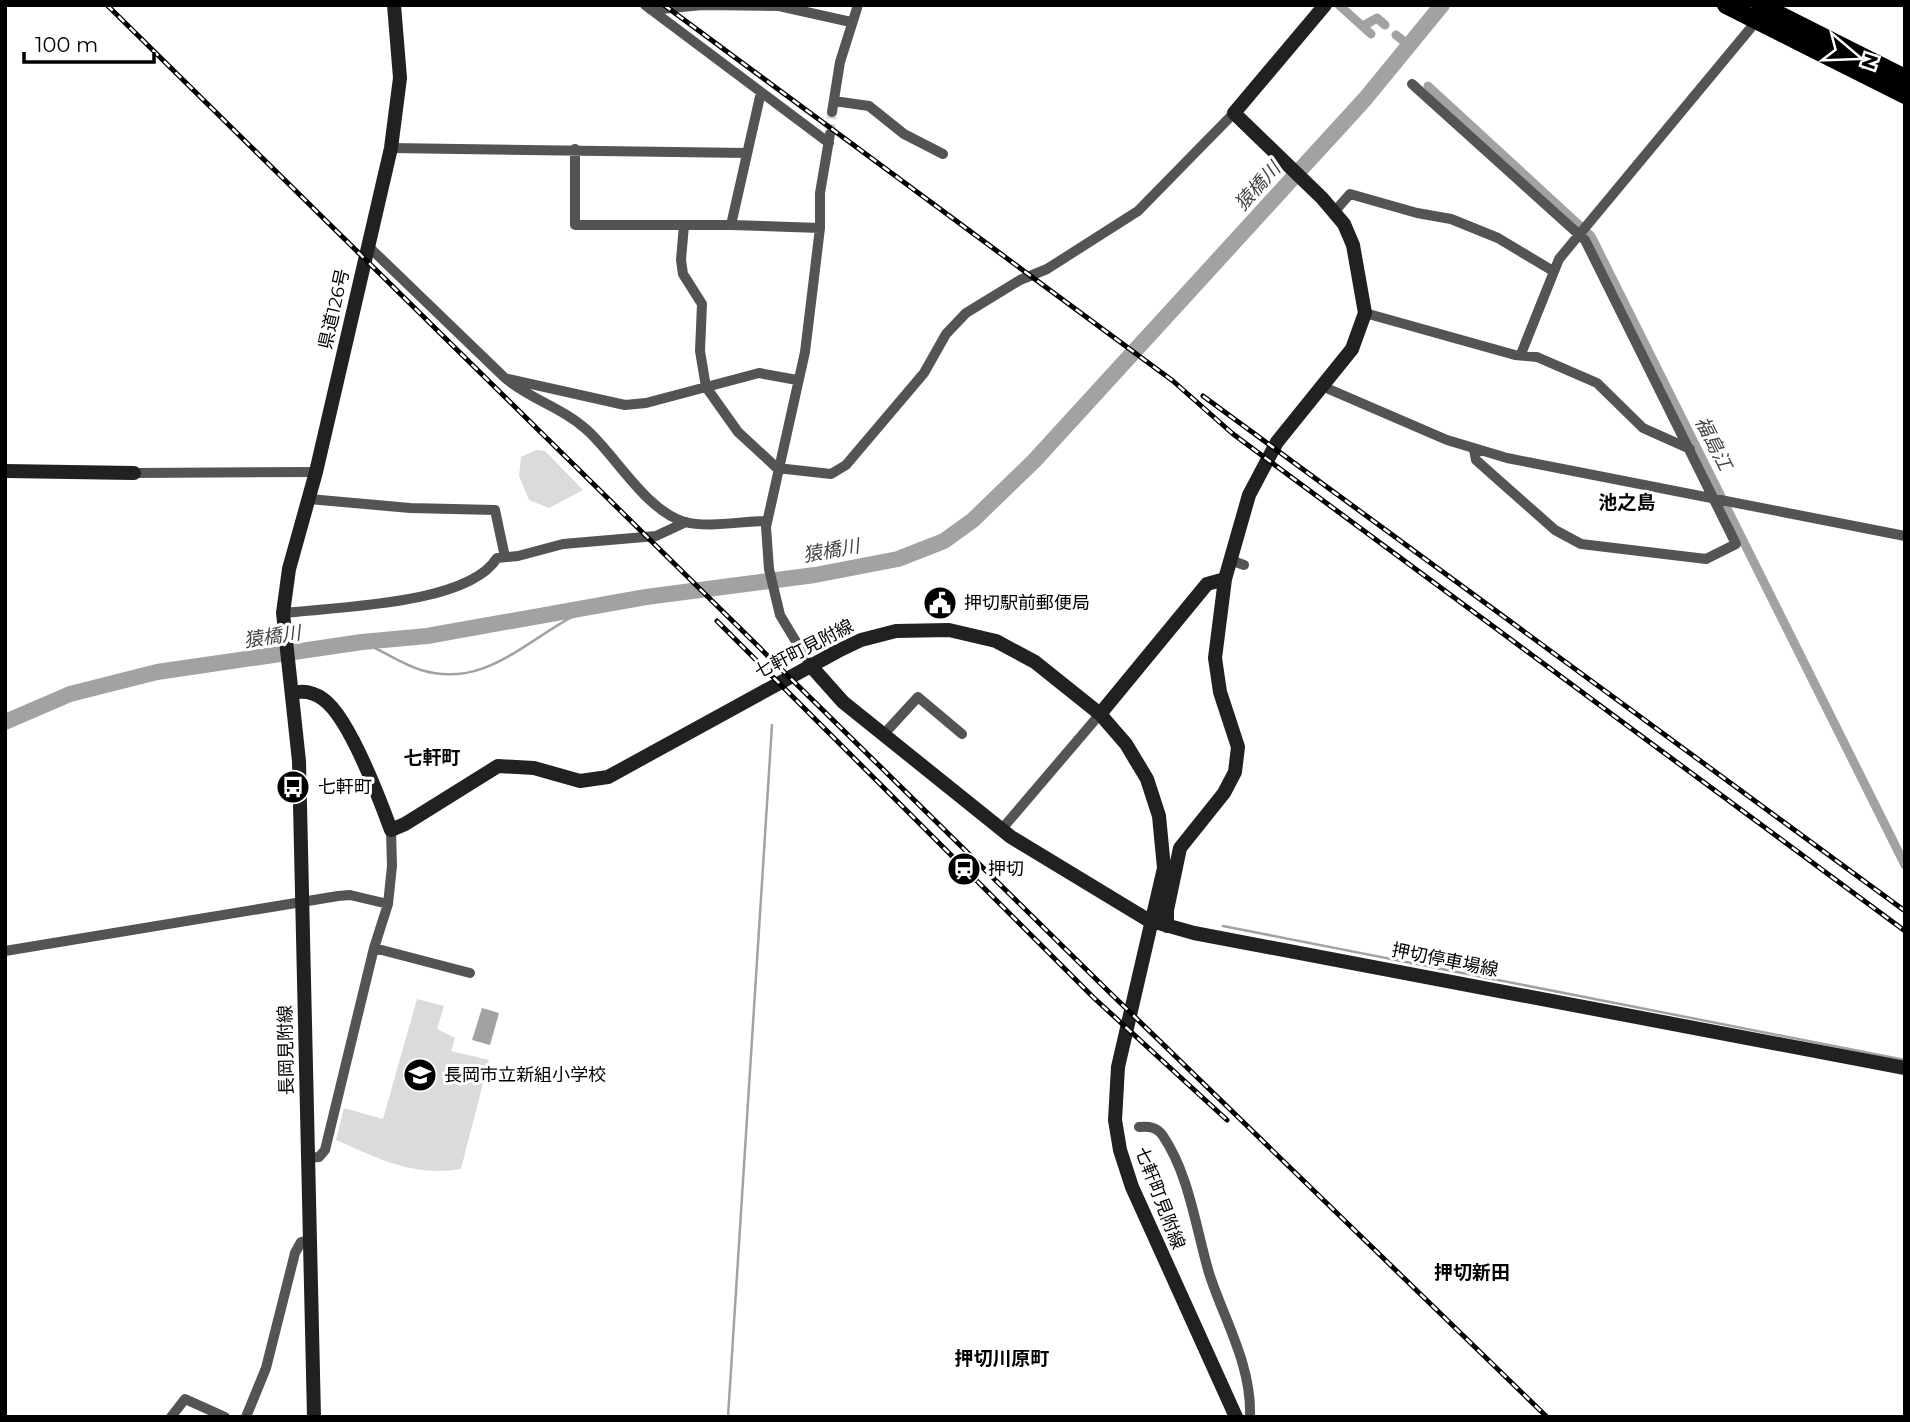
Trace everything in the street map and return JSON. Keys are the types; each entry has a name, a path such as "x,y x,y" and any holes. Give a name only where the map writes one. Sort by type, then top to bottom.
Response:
{"highway":[{"path":"1726,5 1764,10 1905,78"},
{"path":"1764,10 1905,95"}],"main road":[{"name":"県道126号","path":"291,688 283,615 289,569 316,472 391,148 401,78 394,5"},
{"path":"1167,926 1167,910 1180,848 1231,782 1238,759 1233,724 1216,675 1217,628 1225,579 1237,562 1249,495 1265,460 1352,349 1365,313 1353,245 1334,212 1234,113 1325,5"},
{"path":"5,471 134,473"},
{"path":"1100,714 1207,584 1225,579"},
{"name":"七軒町見附線","path":"390,830 405,824 498,766 534,768 580,781 608,777 810,666 877,635 915,629 958,631 996,641 1035,662 1100,714 1126,744 1147,779 1163,834 1164,868 1159,899 1122,1047 1115,1093 1115,1119 1132,1187 1237,1417"},
{"name":"押切停車場線","path":"810,666 843,702 1000,830 1130,910 1167,926 1905,1068"},
{"path":"291,688 304,690 325,700 345,729 378,792 390,830"},
{"name":"長岡見附線","path":"291,688 299,761 314,1417"}],"street":[{"path":"832,112 840,62 858,5"},
{"path":"648,7 779,6 851,22"},
{"path":"648,7 829,139 820,193 820,228 804,352 792,421 777,468 766,521 772,589 780,615 810,666"},
{"path":"1521,354 1553,271 1580,234 1764,10"},
{"path":"1412,85 1580,234 1736,544 1706,559 1581,544 1555,530 1476,460 1474,450"},
{"path":"731,225 761,92"},
{"path":"834,101 869,106 904,134 943,154"},
{"path":"684,225 681,260 683,274 702,304 700,351 706,387 737,432 777,468 831,474 846,465 924,373 946,334 965,313 1047,268 1138,211 1234,113"},
{"path":"391,148 747,153"},
{"path":"575,149 575,225 820,228"},
{"path":"1334,212 1350,194 1417,213 1437,214 1498,238 1553,271"},
{"path":"368,246 505,378 525,395 586,428 634,483 665,512 686,522"},
{"path":"1365,313 1537,357 1597,383 1643,428 1690,449"},
{"path":"505,378 625,405 646,403 759,373 797,380"},
{"path":"1324,387 1474,450 1905,536"},
{"path":"134,473 316,472"},
{"path":"309,499 410,508 495,510 505,557"},
{"path":"283,615 417,598 475,580 490,569 497,558 563,544 656,536 686,522 766,521"},
{"path":"883,735 918,697 962,734"},
{"path":"1000,830 1100,714"},
{"path":"307,1158 319,1157 325,1150 374,947 388,904 392,866 390,830"},
{"path":"5,951 302,901 351,895 388,904"},
{"path":"374,947 470,973"},
{"path":"1139,1127 1150,1126 1159,1131 1175,1160 1211,1277 1234,1332 1246,1380 1250,1417"},
{"path":"246,1417 265,1368 295,1252 301,1242 309,1240"},
{"path":"171,1417 185,1399 225,1417"}],"shaded area":[{"path":"536,450 545,451 583,490 549,508 529,500 519,476 521,457"},
{"path":"417,999 444,1006 437,1029 455,1038 451,1051 489,1060 461,1169 427,1171 397,1165 336,1140 344,1108 383,1119"},
{"path":"482,1008 499,1013 490,1045 472,1040"}],"waterway":[{"name":"福島江","path":"1339,5 1371,34"},
{"name":"猿橋川","path":"5,722 70,694 157,672 362,642 427,636 646,597 815,575 898,559 944,541 973,520 1034,461 1365,99 1442,5"},
{"name":"福島江","path":"1363,26 1377,18 1385,25"},
{"name":"福島江","path":"1396,35 1411,47"},
{"name":"福島江","path":"1428,86 1591,236 1905,865"},
{"path":"362,642 421,670 448,674 472,672 495,663 582,612 605,604"},
{"path":"728,1417 772,725"},
{"path":"1223,926 1905,1060"}],"tunnel":[{"path":"830,134 832,112"}],"railway":[{"path":"107,5 1103,986 1547,1417"},
{"path":"664,5 1173,381 1233,434 1905,931"},
{"path":"1203,396 1905,911"},
{"path":"717,621 1094,998 1227,1120"}],"place":[{"name":"押切駅前郵便局","path":"940,603"},
{"name":"七軒町","path":"293,787"},
{"name":"押切","path":"964,869"},
{"name":"長岡市立新組小学校","path":"420,1075"}],"district":[{"name":"池之島","path":"1627,502"},
{"name":"七軒町","path":"432,757"},
{"name":"押切新田","path":"1472,1272"},
{"name":"押切川原町","path":"1002,1358"}]}
